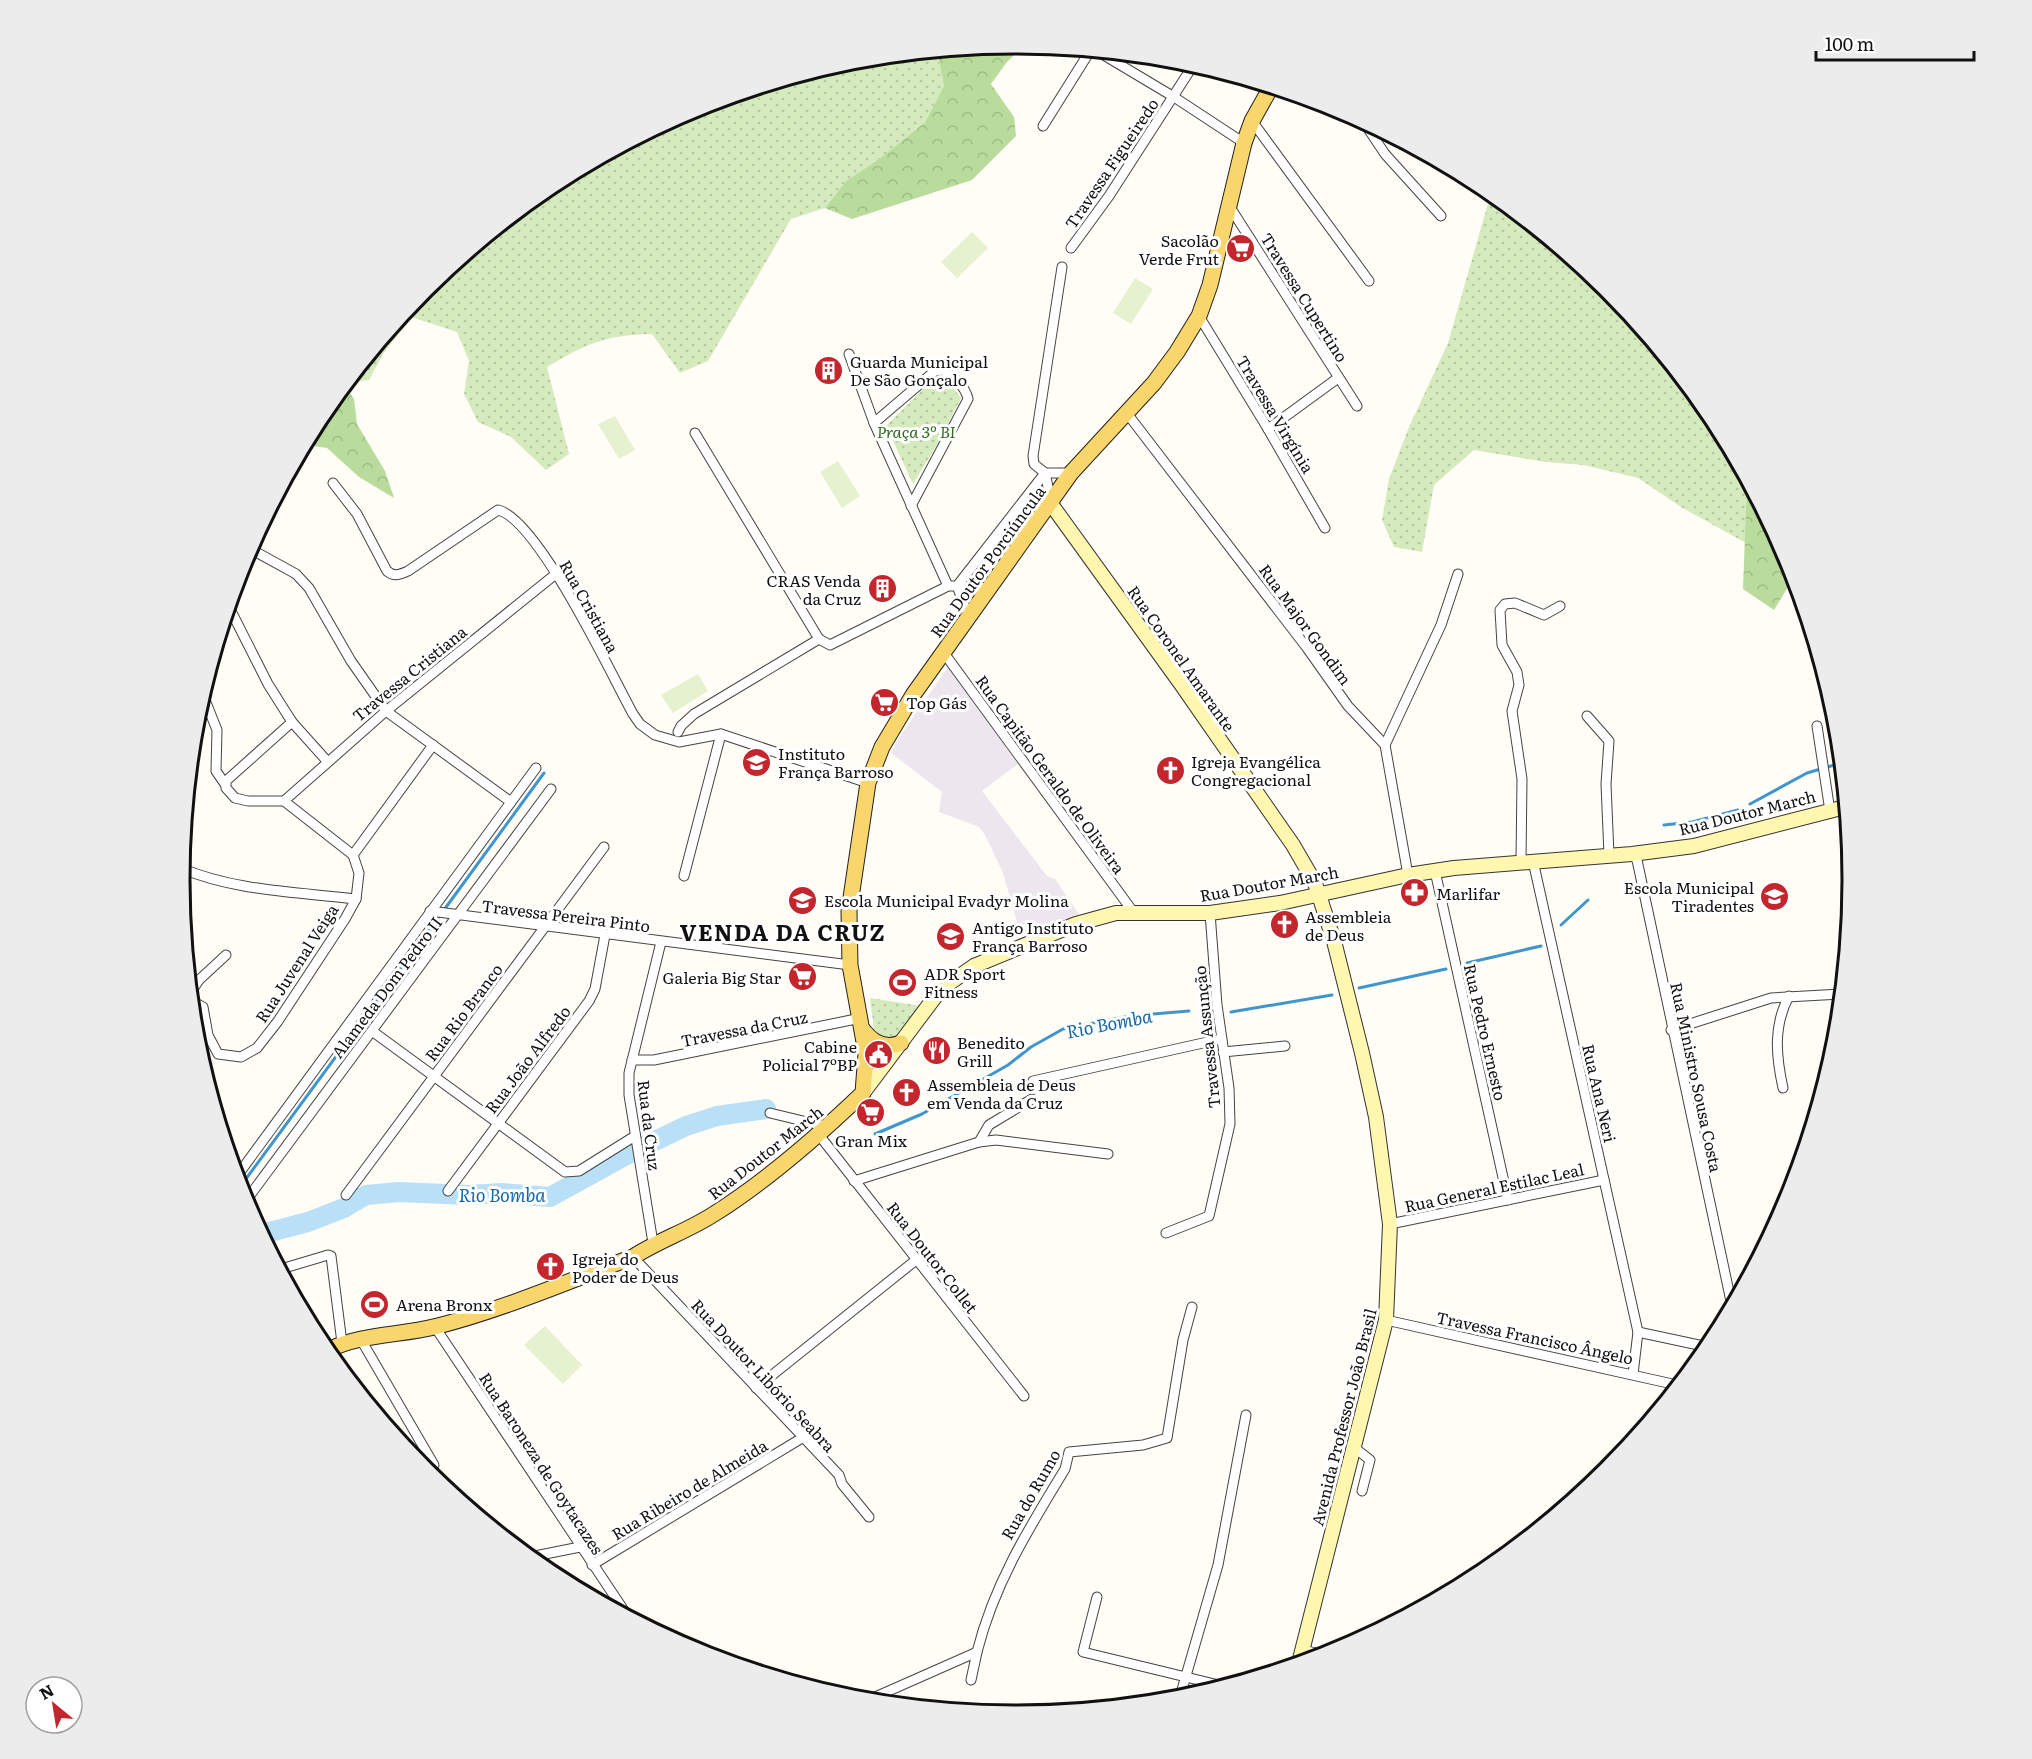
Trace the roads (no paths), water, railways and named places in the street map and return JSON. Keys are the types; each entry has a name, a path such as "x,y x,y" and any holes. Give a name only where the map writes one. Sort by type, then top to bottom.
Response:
{"main road":[{"name":"Rua Doutor Porciúncula","path":"863,1093 867,1060 863,1024 850,965 849,910 867,783 889,731 1071,473 1178,352 1199,316 1210,285 1244,143 1252,121 1267,94"},
{"name":"Rua Coronel Amarante","path":"1051,504 1293,845 1320,894"},
{"name":"Rua Doutor March","path":"336,1346 360,1338 435,1327 469,1317 633,1257 653,1244 694,1227 716,1213 824,1131 863,1093 942,989 974,966 1076,924 1116,913 1210,914 1408,875 1527,861 1632,854 1723,840 1838,808"},
{"name":"Avenida Professor João Brasil","path":"1301,1654 1386,1320 1390,1224 1376,1117 1362,1053 1320,894"},
{"path":"863,1024 873,1041 884,1045 901,1043"}],"street":[{"path":"1043,126 1086,57"},
{"path":"1112,60 1244,143"},
{"name":"Travessa Figueiredo","path":"1071,248 1189,73"},
{"path":"1252,121 1369,281"},
{"path":"1372,135 1385,154 1441,216"},
{"name":"Travessa Cupertino","path":"1228,204 1357,406"},
{"path":"1062,267 1033,456 1034,464 1045,473 1071,473"},
{"name":"Travessa Virgínia","path":"1199,316 1269,429 1325,528"},
{"path":"849,354 874,423 911,506 969,617"},
{"path":"874,423 935,371 942,370 953,377 967,395 968,399 911,506"},
{"path":"1269,429 1338,378"},
{"name":"Rua Major Gondim","path":"1126,412 1307,648 1348,706 1385,745"},
{"path":"694,433 819,639 830,645 952,586 1045,473"},
{"path":"1045,473 1051,504"},
{"name":"Rua Cristiana","path":"333,483 357,514 391,575 408,572 498,510 513,517 557,573 640,724 655,735 679,742 721,734 867,783"},
{"path":"258,553 296,573 309,588 351,661 386,711 511,802"},
{"name":"Travessa Cristiana","path":"284,801 386,711 557,573"},
{"path":"1408,875 1385,745 1441,625 1458,574"},
{"path":"952,586 990,588"},
{"name":"Rua Ana Neri","path":"1560,606 1544,615 1508,602 1500,610 1500,624 1502,645 1517,672 1519,685 1512,711 1522,779 1527,861 1604,1179 1638,1332 1633,1374"},
{"path":"233,616 268,684 292,722 327,761"},
{"path":"678,732 694,714 819,639"},
{"name":"Rua Capitão Geraldo de Oliveira","path":"944,653 1134,913"},
{"path":"208,708 217,730 216,771 235,798 248,801 284,801 353,855 433,745"},
{"path":"1587,716 1602,732 1610,747 1605,783 1609,855"},
{"path":"225,784 292,722"},
{"path":"1817,726 1830,810"},
{"path":"684,876 721,734"},
{"name":"Alameda Dom Pedro II","path":"242,1165 433,912 536,768"},
{"name":"Alameda Dom Pedro II","path":"252,1192 372,1030 452,916 551,789"},
{"name":"Rua Rio Branco","path":"346,1195 604,847"},
{"name":"Rua Ministro Sousa Costa","path":"1632,854 1637,860 1729,1296"},
{"name":"Rua Juvenal Veiga","path":"201,1006 208,1035 218,1054 241,1057 257,1048 278,1021 356,898 359,873 353,855"},
{"path":"190,872 203,877 280,890 356,898"},
{"name":"Rua Pedro Ernesto","path":"1435,872 1508,1200"},
{"path":"433,912 452,916"},
{"name":"Travessa Assunção","path":"1166,1233 1200,1221 1210,1212 1230,1124 1229,1088 1221,1039 1210,914"},
{"name":"Travessa Pereira Pinto","path":"452,916 850,965"},
{"name":"Rua João Alfredo","path":"448,1191 593,994 605,935"},
{"name":"Rua da Cruz","path":"653,1244 628,1095 632,1060 661,942"},
{"path":"197,982 225,955"},
{"path":"1671,1030 1771,998 1833,994"},
{"path":"1783,1088 1777,1035 1781,1010 1789,996"},
{"name":"Travessa da Cruz","path":"632,1060 654,1060 863,1024"},
{"path":"372,1030 565,1172 579,1171 635,1136"},
{"path":"1033,1081 1221,1039"},
{"path":"1223,1052 1285,1046"},
{"path":"979,1142 989,1125 1032,1099"},
{"path":"770,1113 824,1131"},
{"name":"Rua Doutor Collet","path":"824,1131 854,1181 1024,1396"},
{"path":"854,1181 979,1142 996,1140 1108,1154"},
{"name":"Rua General Estilac Leal","path":"1390,1224 1604,1179"},
{"path":"288,1267 331,1256 342,1343"},
{"name":"Rua Doutor Libório Seabra","path":"633,1257 839,1475 842,1484 869,1516"},
{"path":"756,1388 916,1260"},
{"name":"Rua do Rumo","path":"977,1652 994,1594 1004,1572 1065,1469 1069,1452 1143,1445 1167,1438 1183,1340 1192,1308"},
{"name":"Travessa Francisco Ângelo","path":"1386,1320 1670,1383"},
{"name":"Rua Baroneza de Goytacazes","path":"435,1327 618,1602"},
{"path":"1638,1332 1697,1345"},
{"path":"360,1338 434,1465"},
{"path":"1182,1688 1218,1565 1246,1415"},
{"name":"Rua Ribeiro de Almeida","path":"592,1565 802,1438"},
{"path":"1355,1448 1370,1460 1362,1491"},
{"path":"541,1555 580,1547"},
{"path":"1097,1597 1083,1652 1208,1682"},
{"path":"970,1680 977,1652"},
{"path":"883,1694 977,1652"}],"waterway":[{"name":"Rio Bomba","path":"1750,804 1807,773 1833,765"},
{"path":"444,910 544,773"},
{"name":"Rio Bomba","path":"1664,825 1692,822 1738,810"},
{"name":"Rio Bomba","path":"1561,925 1588,900"},
{"path":"247,1178 440,915"},
{"name":"Rio Bomba","path":"1467,963 1541,946"},
{"name":"Rio Bomba","path":"1359,988 1446,969"},
{"name":"Rio Bomba","path":"1231,1012 1332,995"},
{"name":"Rio Bomba","path":"875,1134 922,1114 1008,1065 1031,1047 1063,1029 1129,1016 1189,1011"},
{"name":"Rio Bomba","path":"270,1232 308,1222 344,1208 366,1195 399,1192 468,1195 502,1193 550,1197 630,1153 686,1126 717,1116 766,1109"}],"place":[{"name":"Sacolão Verde Frut","path":"1240,249"},
{"name":"Guarda Municipal De São Gonçalo","path":"829,370"},
{"name":"CRAS Venda da Cruz","path":"882,589"},
{"name":"Top Gás","path":"885,702"},
{"name":"Instituto França Barroso","path":"757,762"},
{"name":"Igreja Evangélica Congregacional","path":"1170,770"},
{"name":"Marlifar","path":"1415,893"},
{"name":"Escola Municipal Tiradentes","path":"1775,896"},
{"name":"Escola Municipal Evadyr Molina","path":"803,900"},
{"name":"Assembleia de Deus","path":"1284,925"},
{"name":"Antigo Instituto França Barroso","path":"951,936"},
{"name":"Galeria Big Star","path":"802,977"},
{"name":"ADR Sport Fitness","path":"903,982"},
{"name":"Benedito Grill","path":"936,1051"},
{"name":"Cabine Policial 7ºBP","path":"878,1055"},
{"name":"Assembleia de Deus em Venda da Cruz","path":"906,1093"},
{"name":"Gran Mix","path":"871,1112"},
{"name":"Igreja do Poder de Deus","path":"551,1267"},
{"name":"Arena Bronx","path":"375,1304"}],"district":[{"name":"VENDA DA CRUZ","path":"783,931"}],"park label":[{"name":"Praça 3º BI","path":"916,431"}]}
